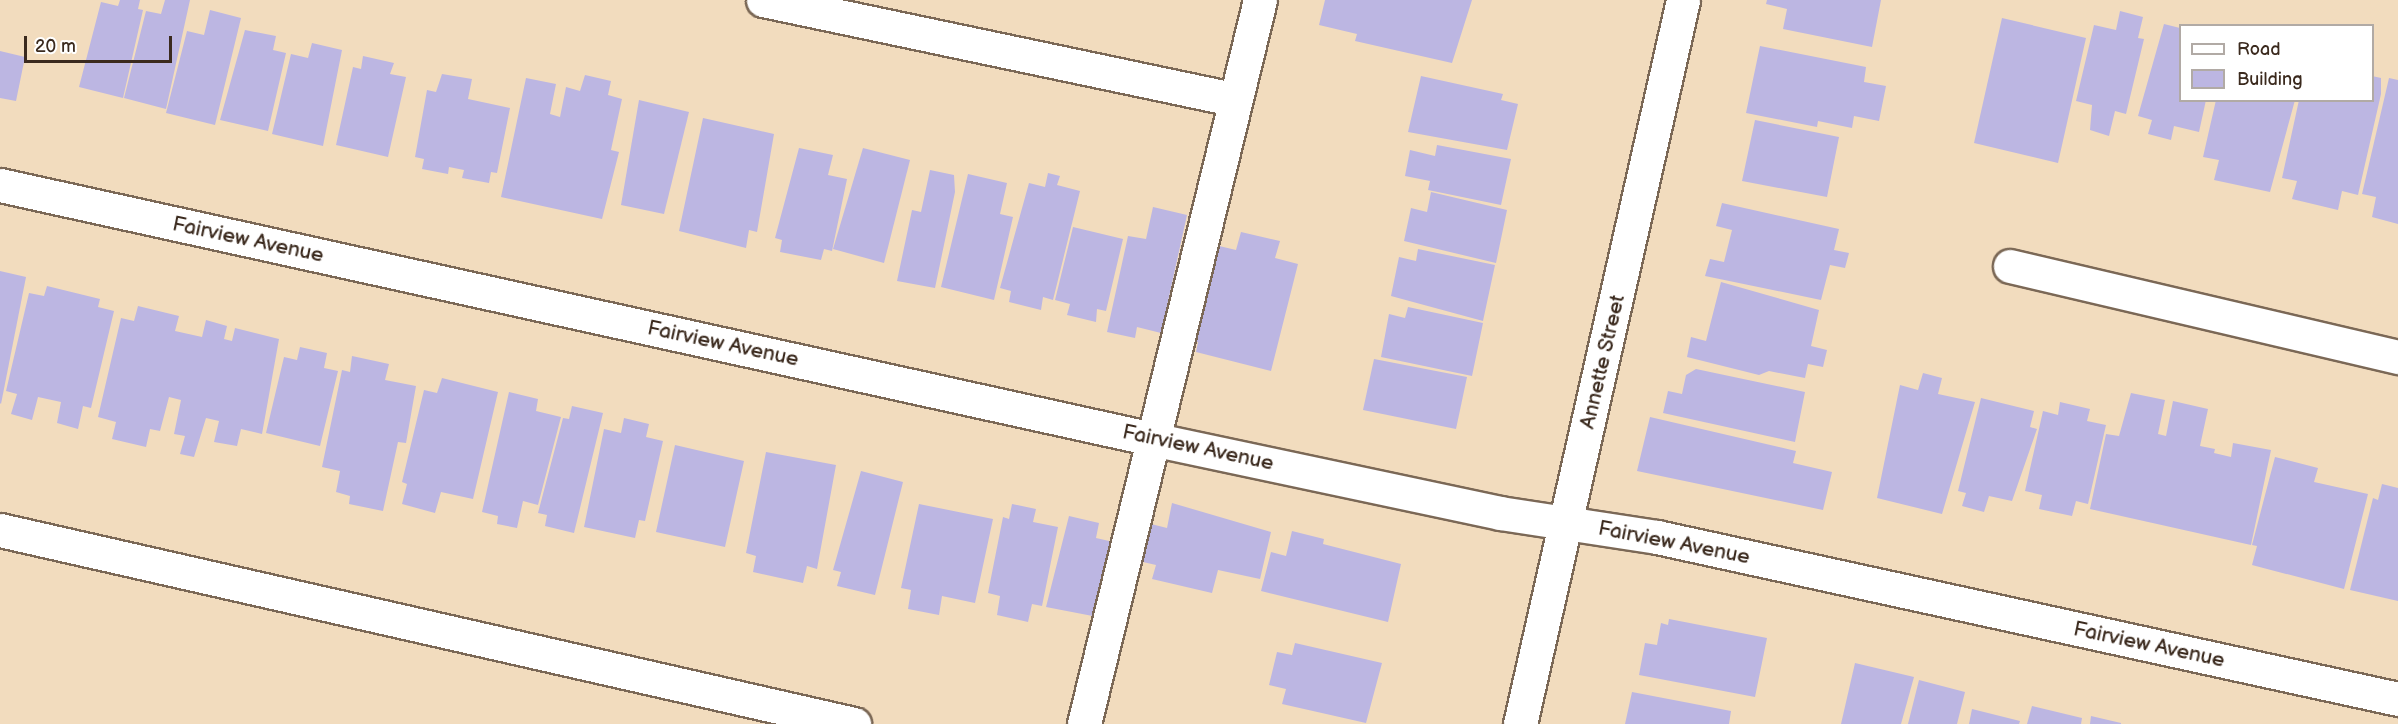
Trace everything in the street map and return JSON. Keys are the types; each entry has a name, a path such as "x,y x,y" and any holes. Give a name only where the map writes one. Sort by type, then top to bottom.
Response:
{"street":[{"path":"763,0 1236,100"},
{"path":"1084,724 1260,0"},
{"name":"Annette Street","path":"1520,724 1683,0"},
{"name":"Fairview Avenue","path":"0,185 1152,439 1567,523 1657,537 2398,699"},
{"path":"2010,266 2398,357"},
{"path":"0,530 854,724"}],"building":[{"path":"120,0 140,0 138,9 143,10 123,98 79,87 101,2 118,6"},
{"path":"165,0 190,0 166,109 124,98 146,11 161,14"},
{"path":"1325,0 1472,0 1452,63 1355,41 1357,34 1319,25"},
{"path":"1767,0 1881,0 1872,47 1783,29 1787,9 1766,4"},
{"path":"210,10 241,18 215,125 166,113 187,31 204,35"},
{"path":"2120,11 2143,17 2138,38 2144,39 2126,114 2115,111 2109,136 2090,130 2092,105 2076,101 2094,25 2116,30"},
{"path":"2002,18 2086,38 2058,163 1974,143"},
{"path":"2164,24 2179,28 2179,102 2206,102 2199,132 2174,126 2171,140 2148,134 2152,120 2138,116"},
{"path":"245,30 276,36 273,50 286,53 268,131 220,120"},
{"path":"312,43 342,50 323,146 272,134 291,54 308,58"},
{"path":"1760,46 1866,67 1864,82 1886,86 1879,121 1854,116 1852,128 1818,121 1817,127 1746,113"},
{"path":"0,51 25,57 16,101 0,98"},
{"path":"363,56 394,63 390,74 406,77 388,157 336,145 353,67 361,69"},
{"path":"442,74 472,79 468,99 510,108 497,173 491,172 489,183 462,178 464,170 449,167 448,174 422,169 424,159 415,157 427,90 436,92"},
{"path":"585,75 611,81 608,95 622,99 611,150 619,152 602,219 501,197 526,78 556,84 550,114 560,117 566,87 580,91"},
{"path":"1421,76 1503,94 1501,100 1518,104 1507,150 1408,132"},
{"path":"2374,76 2381,78 2381,94 2358,195 2342,191 2338,210 2292,199 2297,181 2282,178 2299,102 2374,102"},
{"path":"2389,78 2398,80 2398,224 2372,217 2376,197 2362,194"},
{"path":"639,100 689,112 664,214 621,205"},
{"path":"2216,102 2294,102 2270,192 2214,180 2219,160 2203,157"},
{"path":"703,118 774,134 757,232 749,230 746,248 679,231"},
{"path":"1755,120 1839,137 1827,197 1742,181"},
{"path":"1437,145 1511,159 1501,205 1428,190 1430,181 1405,176 1410,150 1435,156"},
{"path":"799,148 833,155 828,175 847,179 832,251 824,249 821,260 780,252 782,240 775,238"},
{"path":"863,148 910,160 884,263 833,249"},
{"path":"930,170 954,175 955,192 935,288 897,281 912,210 921,212"},
{"path":"1048,173 1060,176 1057,185 1080,191 1053,300 1043,297 1041,310 1009,302 1011,291 1000,288 1029,183 1045,187"},
{"path":"968,174 1007,183 1000,214 1013,217 994,300 941,287"},
{"path":"1431,192 1507,210 1496,263 1404,241 1411,208 1427,212"},
{"path":"1722,203 1839,229 1834,250 1849,253 1845,268 1830,265 1821,300 1705,276 1710,259 1724,262 1732,230 1716,226"},
{"path":"1153,207 1187,215 1161,333 1137,327 1135,338 1107,332 1128,236 1146,239"},
{"path":"1073,227 1123,239 1106,311 1097,309 1096,322 1067,315 1070,304 1055,300"},
{"path":"1241,232 1280,241 1275,258 1298,264 1271,371 1196,352 1198,342 1192,341 1215,245 1236,250"},
{"path":"1418,249 1495,265 1483,321 1391,296 1399,257 1416,261"},
{"path":"0,271 26,277 1,404 0,403"},
{"path":"1721,282 1819,310 1811,346 1827,350 1823,367 1808,364 1805,378 1769,371 1759,375 1687,357 1691,337 1706,341"},
{"path":"47,286 100,299 98,307 114,311 91,408 83,406 78,429 57,423 61,402 38,397 32,420 11,414 17,394 6,391 29,293 44,296"},
{"path":"138,306 179,316 175,331 202,337 206,320 227,326 224,339 232,341 235,328 279,339 262,434 241,429 237,446 214,442 219,421 206,418 194,457 180,454 185,436 174,434 181,400 169,397 160,431 150,429 146,447 112,439 116,422 98,417 121,318 134,321"},
{"path":"1408,307 1483,323 1472,376 1381,357 1389,314 1405,318"},
{"path":"300,347 327,353 324,368 338,371 320,446 266,433 284,357 297,360"},
{"path":"352,356 389,364 385,380 416,386 406,443 398,442 383,511 349,504 350,496 336,492 340,471 322,467 342,370 350,372"},
{"path":"1374,359 1467,377 1456,429 1363,410"},
{"path":"1696,369 1805,392 1795,442 1663,413 1668,391 1682,394 1686,375"},
{"path":"1923,373 1942,378 1938,394 1975,402 1942,514 1877,498 1900,385 1918,390"},
{"path":"442,378 498,392 473,499 441,492 435,513 402,504 407,484 402,482 424,390 437,393"},
{"path":"509,392 538,399 536,411 561,417 538,505 523,501 517,528 497,524 498,516 482,512"},
{"path":"2131,393 2165,400 2158,434 2166,436 2173,401 2208,409 2200,446 2215,449 2214,453 2231,457 2233,443 2271,450 2251,545 2090,509 2106,434 2119,436"},
{"path":"1981,398 2034,411 2030,427 2037,429 2012,501 1989,496 1984,512 1962,506 1966,493 1958,491"},
{"path":"2060,402 2090,409 2087,421 2106,425 2088,504 2076,501 2072,516 2039,509 2042,495 2025,491 2043,411 2058,415"},
{"path":"572,406 603,413 574,533 545,526 547,515 538,513 563,418 569,419"},
{"path":"1650,417 1796,451 1793,463 1832,472 1823,510 1637,471"},
{"path":"624,418 649,424 646,437 663,441 645,521 639,520 635,538 584,527 604,429 621,433"},
{"path":"675,445 744,461 725,547 656,532"},
{"path":"766,452 836,465 817,569 807,566 803,583 753,572 756,556 746,553"},
{"path":"2275,457 2318,468 2314,482 2368,494 2344,589 2252,565 2257,546 2252,545"},
{"path":"861,471 903,482 875,595 837,586 841,572 833,570"},
{"path":"2382,484 2398,488 2398,601 2350,590 2373,498 2378,500"},
{"path":"1172,503 1271,532 1260,579 1218,570 1212,593 1152,579 1156,565 1143,562 1151,524 1167,528"},
{"path":"919,504 993,519 975,603 942,596 939,615 908,609 911,590 901,588"},
{"path":"1012,504 1036,509 1033,522 1058,527 1042,606 1032,604 1028,622 997,615 1000,596 988,593 1003,517 1009,519"},
{"path":"1069,516 1099,523 1096,538 1118,543 1103,618 1046,607"},
{"path":"1292,531 1324,539 1323,544 1401,564 1388,622 1261,591 1271,552 1286,556"},
{"path":"1669,619 1767,638 1755,697 1639,675 1645,643 1657,645 1661,623 1668,625"},
{"path":"1295,643 1382,663 1366,723 1282,704 1286,689 1269,685 1277,652 1292,655"},
{"path":"1855,663 1914,677 1901,724 1841,724"},
{"path":"1919,680 1965,692 1957,724 1908,724"},
{"path":"1632,692 1731,711 1729,724 1625,724"},
{"path":"2032,706 2082,718 2081,724 2027,724"},
{"path":"1972,709 2020,721 2019,724 1969,724"},
{"path":"2091,716 2121,723 2121,724 2090,724"}]}
